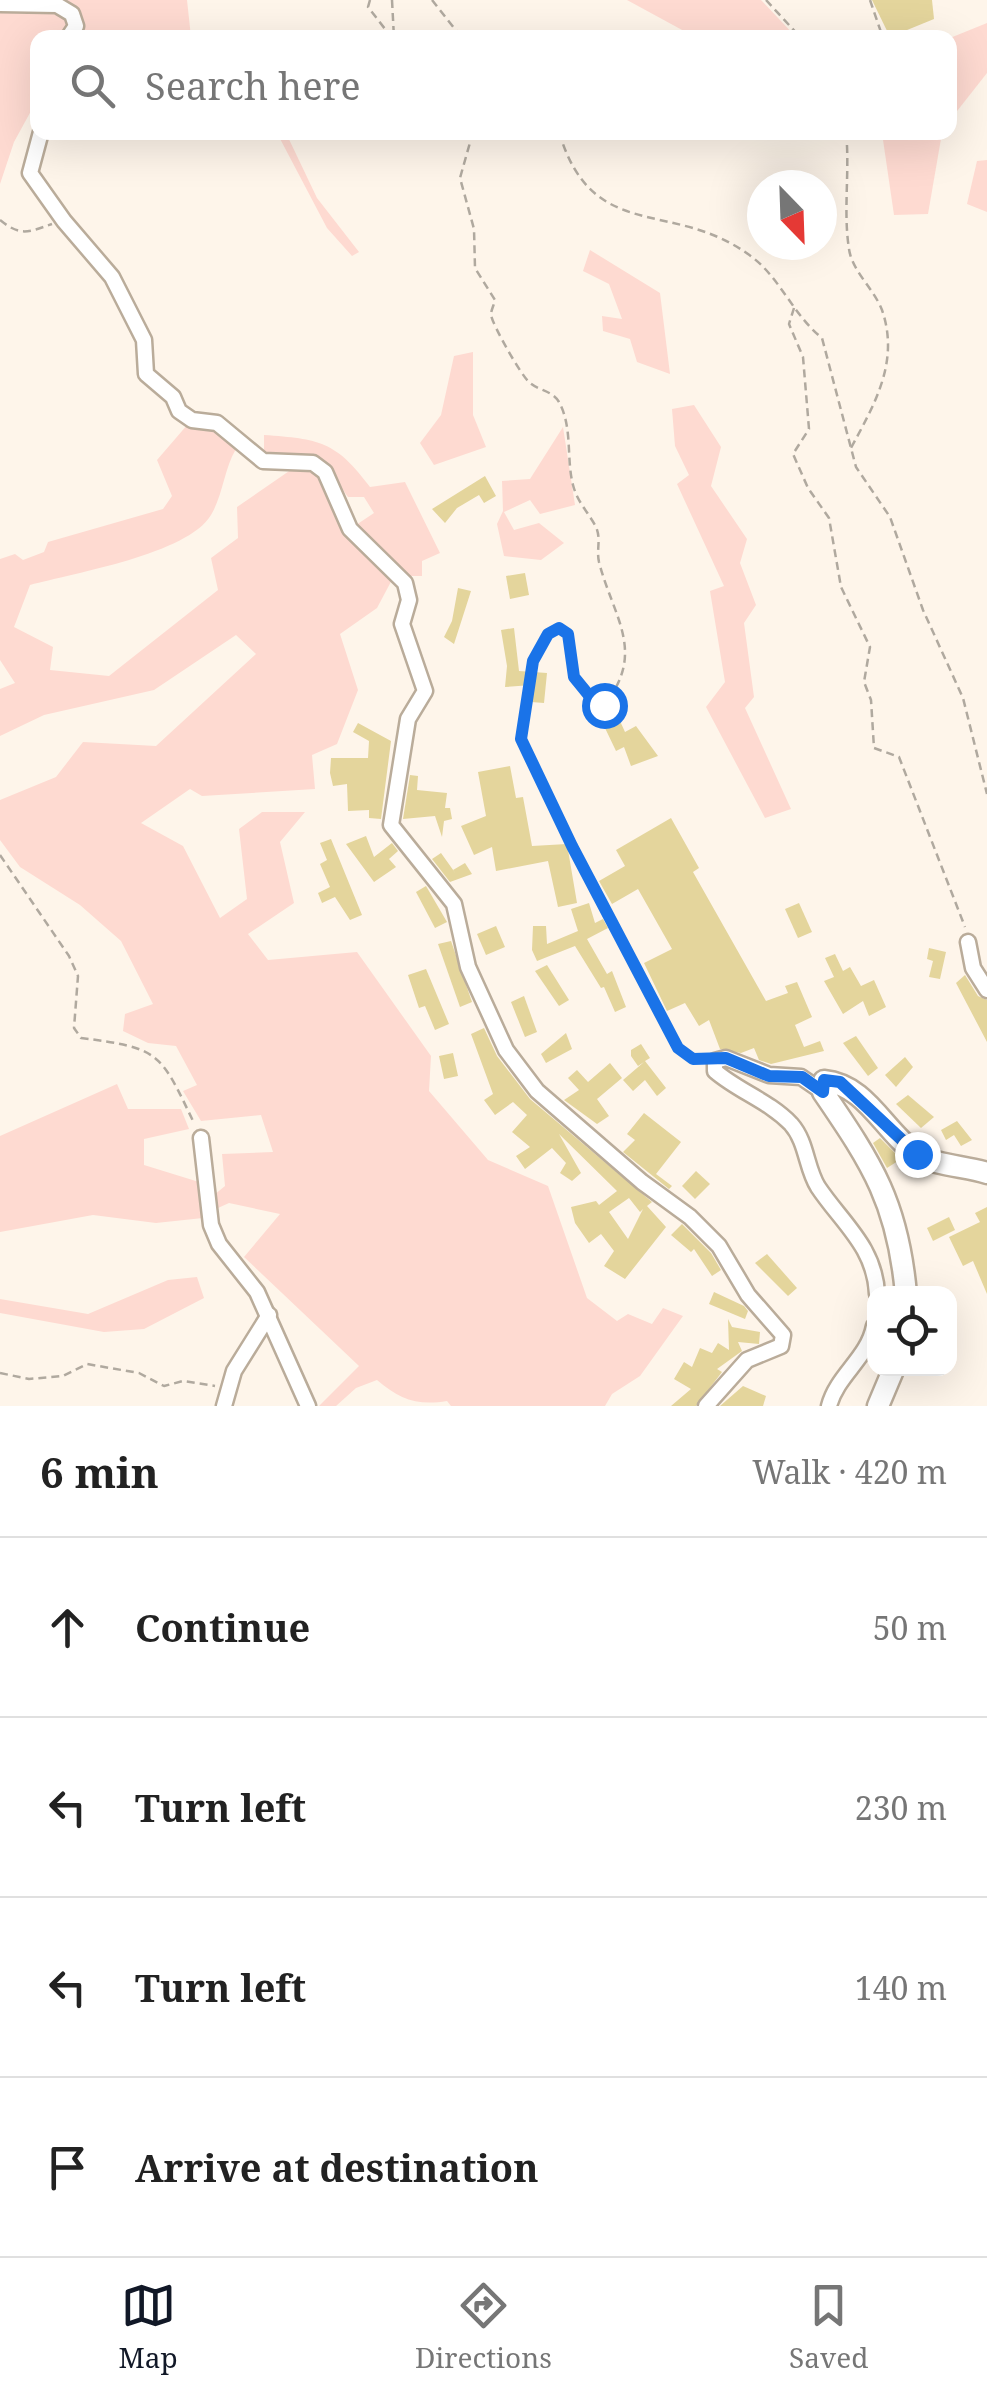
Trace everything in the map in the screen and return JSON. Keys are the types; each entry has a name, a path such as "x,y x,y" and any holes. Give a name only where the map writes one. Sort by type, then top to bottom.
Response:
{"main road":[{"path":"905,1286 901,1240 888,1199 823,1092 824,1080 840,1082 917,1154 987,1173"},
{"path":"878,1406 891,1376"}],"street":[{"path":"0,4 57,5 72,14 73,30"},
{"path":"39,140 30,173 64,221 112,277 144,340 146,374 152,384 173,398 179,411 192,420 217,423 263,461 313,463 325,472 350,529 405,583 409,600 402,624 426,691 408,719 391,826 454,904 468,966 506,1050 537,1091 642,1182 690,1217 719,1246 748,1295 783,1335 780,1346 747,1360 706,1406"},
{"path":"968,942 973,968 987,990"},
{"path":"823,1092 802,1077 769,1076 726,1058 716,1061 715,1071 726,1081 792,1126 816,1184 858,1236 876,1286"},
{"path":"201,1138 211,1225 269,1315 308,1406"},
{"path":"224,1406 254,1334 269,1315"},
{"path":"829,1406 845,1374 867,1348"}],"path":[{"path":"370,0 368,7 387,30"},
{"path":"392,0 393,30"},
{"path":"432,0 456,30"},
{"path":"766,0 794,30"},
{"path":"870,0 880,30"},
{"path":"471,140 460,178 474,229 475,268 495,300 492,314 518,368 531,384 552,394 561,405 572,482 596,526 600,542 598,559 613,595 628,653 624,674 611,696 604,705 596,704 574,677 568,634 559,628 548,634 527,682 521,739 572,846 678,1048 693,1059 716,1061"},
{"path":"562,140 579,182 591,194 623,212 718,235 756,260 822,338 856,467 890,518 923,610 963,698 987,794"},
{"path":"846,140 849,252 882,312 886,343 886,377 878,402 850,450"},
{"path":"0,220 14,232 28,234 64,221"},
{"path":"794,307 789,324 803,357 808,429 793,454 808,488 830,518 841,587 870,646 864,682 870,700 874,748 899,757 968,942"},
{"path":"980,758 987,754"},
{"path":"0,855 70,956 78,976 74,1028 82,1038 129,1044 160,1060 201,1138"},
{"path":"0,1373 29,1379 63,1376 87,1364 139,1373 164,1386 183,1380 229,1387"}],"shaded area":[{"path":"0,0 187,0 190,30 74,30 75,11"},
{"path":"627,0 761,0 789,30 682,30"},
{"path":"0,10 58,12 68,23 64,30 30,30 30,113 14,142 0,184"},
{"path":"987,23 987,73 957,111 957,35"},
{"path":"281,140 289,140 317,198 359,252 352,256 327,228"},
{"path":"883,140 941,140 928,214 894,215"},
{"path":"987,160 987,212 967,204 977,161"},
{"path":"590,250 660,293 670,374 637,362 630,339 603,331 602,316 622,319 609,284 583,271"},
{"path":"473,352 473,415 486,447 434,465 420,443 441,415 454,356"},
{"path":"694,405 721,447 711,486 747,539 740,563 756,605 744,623 754,697 745,708 791,809 765,818 706,707 725,682 710,591 724,586 677,484 689,475 675,446 672,409"},
{"path":"188,424 218,430 236,449 211,515 198,529 155,551 30,585 14,627 53,647 50,670 109,676 218,590 211,558 238,538 237,507 295,467 322,475 332,502 394,576 377,608 340,634 358,690 337,744 312,755 315,789 202,796 190,789 141,823 183,846 220,918 247,899 239,829 262,812 305,812 280,842 294,903 248,934 268,960 357,952 431,1056 429,1091 488,1160 548,1186 587,1298 617,1321 628,1314 652,1324 663,1308 683,1316 640,1376 612,1394 605,1406 451,1406 447,1401 409,1400 377,1380 356,1388 336,1406 319,1406 359,1366 244,1257 280,1214 229,1203 218,1208 214,1195 225,1186 222,1154 273,1152 261,1115 201,1121 183,1091 197,1085 176,1046 148,1043 123,1031 125,1014 153,1004 121,941 80,905 20,867 0,840 0,800 56,777 83,742 156,746 256,654 236,635 154,690 44,715 0,736 0,689 15,683 0,660 0,559 15,554 23,560 44,552 48,542 163,509 172,496 157,460"},
{"path":"563,427 575,505 540,514 530,500 504,512 514,530 539,523 564,543 541,560 504,556 497,524 503,511 502,481 530,479"},
{"path":"264,435 325,445 347,460 370,487 405,482 440,553 422,561 422,576 405,576 356,525 374,513 364,497 348,497 330,474 313,464 264,457"},
{"path":"117,1084 128,1109 181,1109 189,1129 144,1139 144,1165 199,1182 203,1218 156,1223 93,1215 0,1232 0,1136"},
{"path":"197,1277 204,1298 144,1329 104,1332 0,1313 0,1299 88,1314 168,1280"}],"building":[{"path":"872,0 932,0 934,19 907,30 887,30"},
{"path":"485,476 496,496 484,503 479,495 457,508 445,523 432,509"},
{"path":"525,573 529,595 510,599 506,576"},
{"path":"458,588 471,591 454,644 444,637 452,621"},
{"path":"514,628 519,671 547,673 544,703 531,702 532,685 505,687 507,666 501,630"},
{"path":"620,721 625,732 636,726 658,756 631,766 624,747 616,751 605,728"},
{"path":"358,723 391,741 381,819 369,818 369,810 348,811 347,784 333,786 331,758 368,758 369,741 353,732"},
{"path":"510,766 516,798 523,797 532,846 567,844 577,903 558,907 548,861 496,871 492,847 474,855 461,826 486,816 478,772"},
{"path":"410,775 418,776 417,790 447,793 445,808 450,808 452,819 444,821 442,837 435,816 403,819"},
{"path":"671,818 699,868 693,872 766,1001 788,993 785,986 797,982 812,1017 795,1025 804,1047 820,1041 824,1051 771,1064 759,1060 754,1048 741,1053 720,1049 709,1020 699,1026 685,1003 667,1011 644,963 672,949 638,889 612,904 599,881 625,866 616,850"},
{"path":"366,836 374,857 392,843 398,851 389,859 396,867 374,882 346,844"},
{"path":"331,839 362,915 350,920 335,897 322,903 318,893 330,887 320,864 327,860 320,843"},
{"path":"441,853 453,870 465,863 472,874 450,882 432,859"},
{"path":"426,886 447,922 435,928 416,892"},
{"path":"589,903 595,923 603,919 608,928 587,939 607,974 612,971 626,1007 615,1012 604,987 601,988 575,946 537,961 532,950 533,926 546,926 547,944 578,931 571,909"},
{"path":"799,903 812,932 798,938 785,909"},
{"path":"496,926 505,947 486,955 477,934"},
{"path":"451,941 472,1002 460,1007 438,944"},
{"path":"929,948 946,952 940,979 929,977 933,961 927,959"},
{"path":"835,954 843,971 850,967 861,986 874,980 886,1007 869,1016 863,1001 843,1014 824,981 834,977 825,958"},
{"path":"547,965 569,1000 559,1006 535,971"},
{"path":"426,969 449,1024 435,1030 425,1006 419,1008 408,975"},
{"path":"965,975 978,996 987,1000 987,1042 956,983"},
{"path":"524,996 537,1032 525,1037 511,1002"},
{"path":"484,1028 497,1056 530,1099 652,1202 647,1206 666,1227 625,1279 604,1266 614,1251 601,1234 589,1243 575,1223 571,1207 596,1201 599,1205 617,1191 559,1134 581,1173 572,1181 560,1173 566,1163 552,1148 525,1169 516,1156 530,1147 512,1132 527,1115 513,1102 495,1115 484,1100 493,1094 471,1034","holes":["629,1198 640,1212 643,1209 628,1239 609,1212"]},
{"path":"566,1033 572,1049 546,1063 541,1054"},
{"path":"856,1036 878,1068 868,1076 843,1043"},
{"path":"641,1044 650,1058 645,1061 666,1088 657,1096 645,1080 633,1091 623,1080 644,1062 638,1066 631,1056 631,1050"},
{"path":"453,1053 458,1076 444,1079 439,1056"},
{"path":"905,1057 913,1067 896,1087 885,1075"},
{"path":"610,1063 622,1078 597,1099 609,1116 597,1124 564,1100 579,1090 568,1078 577,1070 588,1082"},
{"path":"908,1095 934,1117 921,1128 896,1104"},
{"path":"644,1113 681,1142 656,1174 672,1186 669,1189 623,1152 635,1140 627,1134"},
{"path":"957,1121 972,1140 961,1146 954,1135 946,1140 941,1130"},
{"path":"880,1138 901,1159 887,1168 873,1143"},
{"path":"696,1171 710,1184 695,1199 682,1186"},
{"path":"987,1207 987,1294 973,1261 963,1266 949,1237 980,1222 975,1213"},
{"path":"949,1217 955,1230 933,1241 927,1228"},
{"path":"682,1224 711,1253 721,1270 712,1276 694,1249 691,1252 671,1235"},
{"path":"767,1254 797,1288 788,1296 755,1263"},
{"path":"714,1292 744,1306 748,1311 745,1319 709,1304"},
{"path":"728,1319 732,1327 760,1332 759,1344 738,1342 742,1351 717,1369 722,1372 696,1406 671,1406 691,1389 674,1379 684,1362 692,1367 700,1348 712,1353 718,1343 729,1350"},
{"path":"743,1386 766,1396 763,1406 720,1406"}],"route":[{"path":"604,705 596,704 574,677 573,645 568,634 559,628 548,634 527,682 521,739 607,916 678,1048 693,1059 726,1058 769,1076 802,1077 823,1092 824,1080 840,1082 917,1154"}]}
